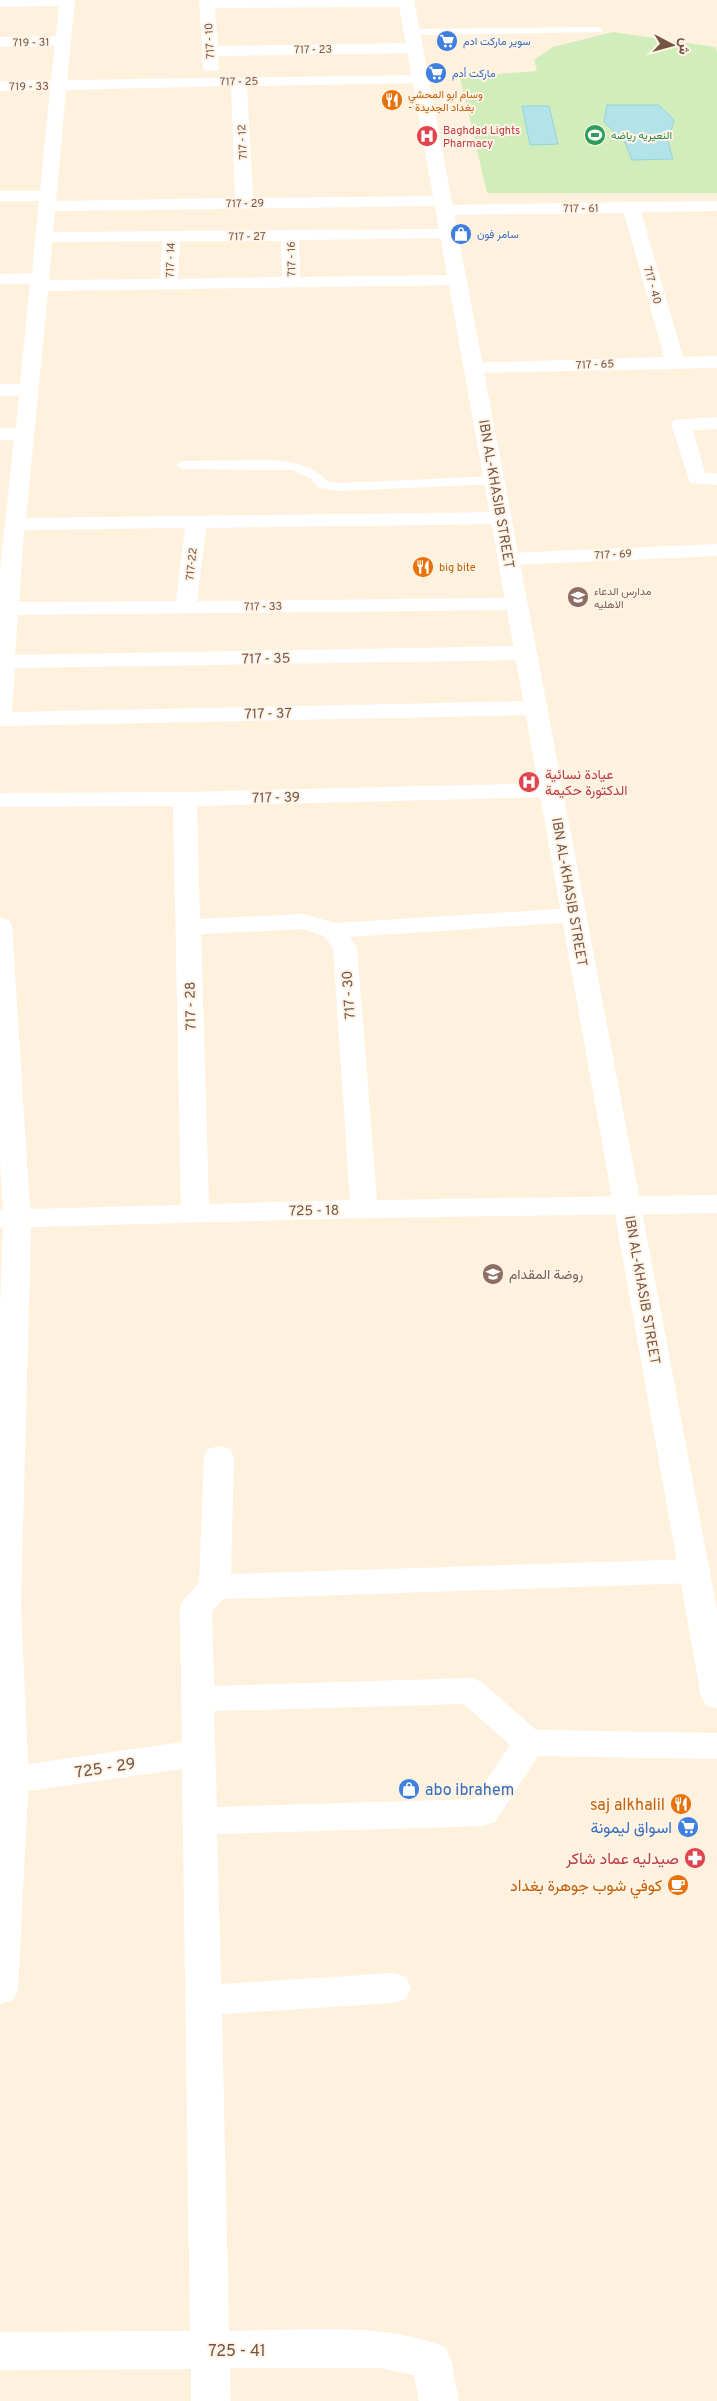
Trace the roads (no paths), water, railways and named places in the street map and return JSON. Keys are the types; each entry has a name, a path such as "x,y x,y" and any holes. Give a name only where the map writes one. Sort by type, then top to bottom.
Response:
{"street":[{"path":"0,2 67,0 28,390 26,434 9,533 8,609 0,717"},
{"path":"207,1 406,1"},
{"name":"717 - 10","path":"207,1 212,82"},
{"name":"IBN AL-KHASIB STREET","path":"406,1 717,1696"},
{"name":"717 - 23","path":"210,51 414,40"},
{"name":"719 - 31","path":"0,42 63,41"},
{"name":"717 - 25","path":"58,85 421,78"},
{"name":"717 - 12","path":"239,82 244,203"},
{"name":"719 - 33","path":"0,86 58,85"},
{"name":"717 - 29","path":"0,196 47,201 444,206"},
{"name":"717 - 61","path":"444,206 631,208 717,206"},
{"name":"717 - 40","path":"631,208 675,363"},
{"name":"717 - 27","path":"44,237 449,234"},
{"name":"717 - 16","path":"290,235 291,282"},
{"name":"717 - 14","path":"169,285 171,236"},
{"path":"0,279 39,282 169,285 458,280"},
{"name":"717 - 65","path":"474,367 717,362"},
{"path":"0,390 28,390"},
{"path":"717,423 681,424 697,480 717,479"},
{"path":"0,434 26,434"},
{"path":"9,533 196,522 502,518"},
{"name":"717-22","path":"186,607 196,522"},
{"name":"717 - 69","path":"509,559 717,550"},
{"name":"717 - 33","path":"8,609 517,604"},
{"name":"717 - 35","path":"3,662 526,653"},
{"name":"717 - 37","path":"0,717 536,708"},
{"name":"717 - 39","path":"0,800 185,799 551,790"},
{"name":"717 - 28","path":"185,799 195,1214"},
{"path":"188,928 304,921 333,931 574,915"},
{"path":"0,925 9,1219 2,1605 6,1781 0,1989"},
{"name":"717 - 30","path":"333,931 345,948 364,1209"},
{"name":"725 - 18","path":"9,1219 364,1209 717,1204"},
{"path":"216,1587 219,1457"},
{"path":"211,2401 196,1607 216,1587 695,1571"},
{"path":"198,1699 471,1690 529,1743 717,1746"},
{"path":"200,1821 483,1812 529,1743"},
{"name":"725 - 29","path":"6,1781 198,1753"},
{"path":"203,2000 393,1988"},
{"name":"725 - 41","path":"0,2351 380,2350 431,2360 438,2401"}],"lane":[{"path":"414,40 598,30"},
{"path":"182,465 272,464 294,466 315,475 324,485 340,487 495,480"}],"water":[{"path":"607,105 659,105 674,120 668,142 673,159 632,160 625,142 604,122"},
{"path":"522,106 549,106 558,144 530,145"}],"place":[{"name":"سوير ماركت ادم","path":"447,41"},
{"name":"ماركت أدم","path":"436,73"},
{"name":"وسام ابو المحشي - بغداد الجديدة","path":"392,100"},
{"name":"النعيريه رياضه","path":"595,135"},
{"name":"Baghdad Lights Pharmacy","path":"427,136"},
{"name":"سامر فون","path":"461,234"},
{"name":"big bite","path":"423,567"},
{"name":"مدارس الدعاء الاهليه","path":"578,597"},
{"name":"عيادة نسائية الدكتورة حكيمة","path":"529,782"},
{"name":"روضة المقدام","path":"493,1274"},
{"name":"abo ibrahem","path":"409,1789"},
{"name":"saj alkhalil","path":"681,1804"},
{"name":"اسواق ليمونة","path":"688,1827"},
{"name":"صيدليه عماد شاكر","path":"695,1858"},
{"name":"كوفي شوب جوهرة بغداد","path":"678,1885"}]}
